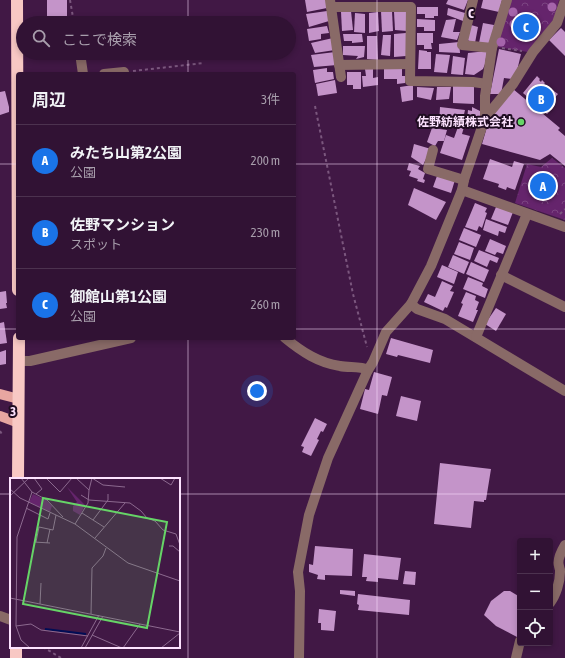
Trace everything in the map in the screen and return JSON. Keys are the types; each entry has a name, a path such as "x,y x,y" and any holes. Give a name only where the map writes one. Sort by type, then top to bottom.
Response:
{"highway":[{"path":"17,0 17,16"},
{"path":"18,60 18,72"},
{"path":"18,478 19,340"}],"main road":[{"path":"0,394 19,399"},
{"path":"0,416 19,422"}],"street":[{"path":"473,0 462,45 492,48"},
{"path":"299,658 300,591 298,572 309,515 328,458 386,332 411,304 431,266 463,185 485,118 487,84 492,48 507,0"},
{"path":"485,118 513,84 533,52 557,23 565,0"},
{"path":"341,77 330,4 411,7 410,81 473,82 487,84"},
{"path":"81,60 83,72"},
{"path":"340,65 410,64"},
{"path":"434,150 428,169 527,214 565,227"},
{"path":"476,337 527,214"},
{"path":"501,276 565,307"},
{"path":"411,304 417,309 445,319 565,391"},
{"path":"20,361 30,361 122,340"},
{"path":"288,340 309,356 329,365 351,368 364,368 371,366"},
{"path":"553,599 555,597 561,571 558,565 562,549 565,545"},
{"path":"0,616 10,620"},
{"path":"516,658 519,646"}],"path":[{"path":"70,0 73,16"},
{"path":"492,48 533,52"},
{"path":"124,72 204,63"},
{"path":"315,106 353,294 371,366"},
{"path":"0,431 3,436"},
{"path":"45,648 61,658"}],"green space":[{"path":"510,0 559,0 554,19 528,52 497,47"},
{"path":"552,158 565,168 565,220 515,203 527,164 541,167"}],"building":[{"path":"47,0 67,0 67,16 47,16"},
{"path":"305,0 326,0 327,8 307,12"},
{"path":"448,0 468,0 464,10 446,4"},
{"path":"483,0 502,0 499,12 481,8"},
{"path":"417,7 438,7 438,16 434,16 434,18 425,18 425,14 417,14"},
{"path":"448,8 465,13 463,21 447,15"},
{"path":"327,11 329,21 309,27 306,14"},
{"path":"351,11 353,30 342,31 341,12"},
{"path":"381,11 392,11 393,31 382,32"},
{"path":"407,11 407,31 395,30 394,12"},
{"path":"378,12 379,31 369,33 369,13"},
{"path":"355,13 365,14 365,33 354,32"},
{"path":"417,19 435,20 435,31 424,31 424,27 417,27"},
{"path":"456,19 453,32 460,32 457,40 441,37 446,20"},
{"path":"483,23 494,25 491,44 479,43"},
{"path":"471,25 478,27 475,43 467,40"},
{"path":"327,26 329,33 321,34 321,39 309,41 307,29"},
{"path":"561,28 565,32 565,56 549,40"},
{"path":"406,33 406,56 394,57 394,34"},
{"path":"417,33 433,33 433,43 431,43 432,49 424,49 424,45 417,45"},
{"path":"343,34 362,34 363,42 352,43 352,41 344,41"},
{"path":"383,35 391,35 390,56 381,55"},
{"path":"367,36 377,36 378,60 367,59"},
{"path":"333,38 335,50 315,53 311,43"},
{"path":"459,42 460,53 439,52 439,44"},
{"path":"343,46 365,46 364,57 356,59 358,56 343,55"},
{"path":"499,49 521,54 516,75 512,79 504,78 501,94 490,94"},
{"path":"419,50 431,52 431,69 418,69"},
{"path":"487,51 483,69 474,75 465,74 468,53"},
{"path":"335,52 337,65 314,67 311,55"},
{"path":"436,54 450,55 447,73 434,72"},
{"path":"453,56 465,58 463,75 451,74"},
{"path":"327,68 327,72 333,72 334,79 315,83 313,70"},
{"path":"365,69 373,69 373,78 378,77 378,85 363,87 362,76 366,76"},
{"path":"384,69 402,69 402,76 405,76 405,83 397,84 397,79 384,79"},
{"path":"347,72 361,72 361,89 353,89 353,85 347,85"},
{"path":"537,76 541,82 542,80 545,83 544,84 558,94 549,104 553,108 547,114 523,93"},
{"path":"335,80 337,93 318,96 316,84"},
{"path":"413,85 413,100 402,102 400,87"},
{"path":"453,86 474,86 474,104 453,103"},
{"path":"417,87 434,88 431,100 417,97"},
{"path":"437,87 451,87 449,99 436,100"},
{"name":"佐野紡績株式会社","path":"513,89 560,128 558,130 565,136 565,166 550,154 540,160 482,144 490,117"},
{"path":"5,91 9,112 0,115 0,92"},
{"path":"440,107 465,110 461,127 464,127 462,134 470,136 462,160 440,153 446,135 454,138 458,127 439,124"},
{"path":"472,107 482,112 479,121 467,120 468,110 472,111"},
{"path":"432,128 447,130 444,141 438,141 435,146 427,142"},
{"path":"414,144 431,149 423,165 411,157"},
{"path":"490,159 512,167 514,161 524,164 515,190 507,187 506,190 498,187 499,184 483,179"},
{"path":"409,163 420,166 418,169 425,173 423,179 425,180 424,183 409,176 411,171 407,170"},
{"path":"437,176 455,180 451,193 433,187"},
{"path":"414,188 446,202 436,220 408,205"},
{"path":"475,203 487,208 485,212 487,213 482,228 479,226 477,231 465,227"},
{"path":"496,207 513,212 508,225 491,219"},
{"path":"486,219 507,227 505,233 499,231 498,236 483,230"},
{"path":"464,228 481,235 476,247 459,240"},
{"path":"490,239 506,246 503,254 497,252 495,255 485,251"},
{"path":"459,242 474,248 470,260 454,254"},
{"path":"479,250 499,258 497,263 490,260 487,267 474,261"},
{"path":"453,255 469,262 464,274 448,267"},
{"path":"471,262 489,270 484,282 466,274"},
{"path":"442,265 458,272 454,284 437,277"},
{"path":"468,277 483,283 482,286 488,289 485,298 463,289"},
{"path":"442,281 453,286 450,291 454,292 447,308 445,307 443,311 424,302 428,294 435,297"},
{"path":"6,291 7,308 0,309 0,292"},
{"path":"466,292 476,296 475,300 479,302 476,310 478,310 473,322 458,316 463,304 461,303"},
{"path":"496,308 506,314 496,331 485,324"},
{"path":"4,322 7,343 0,344 0,323"},
{"path":"391,338 433,350 430,363 398,355 397,357 386,354"},
{"path":"6,350 6,364 0,365 0,352"},
{"path":"374,372 392,377 387,396 382,395 378,414 360,409 365,389 369,390"},
{"path":"401,396 421,401 417,421 396,416"},
{"path":"315,418 327,424 317,439 319,440 311,456 302,452 304,447 301,446"},
{"path":"440,463 491,469 486,500 484,500 484,502 474,501 471,528 434,524"},
{"path":"315,546 353,549 352,576 325,575 325,580 317,579 318,575 309,572 309,564 313,565"},
{"path":"364,554 401,558 398,580 378,578 378,582 366,581 367,577 362,577"},
{"path":"405,571 416,572 415,585 403,584"},
{"path":"340,590 355,591 355,596 340,594"},
{"path":"504,591 510,591 517,595 517,637 496,626 484,615 491,601"},
{"path":"358,594 410,600 409,615 358,610"},
{"path":"319,609 336,611 334,631 321,630 321,623 318,623"}],"place":[{"name":"御館山第1公園","path":"526,27"},
{"name":"佐野マンション","path":"541,99"},
{"name":"佐野紡績株式会社","path":"521,122"},
{"name":"みたち山第2公園","path":"543,186"}]}
